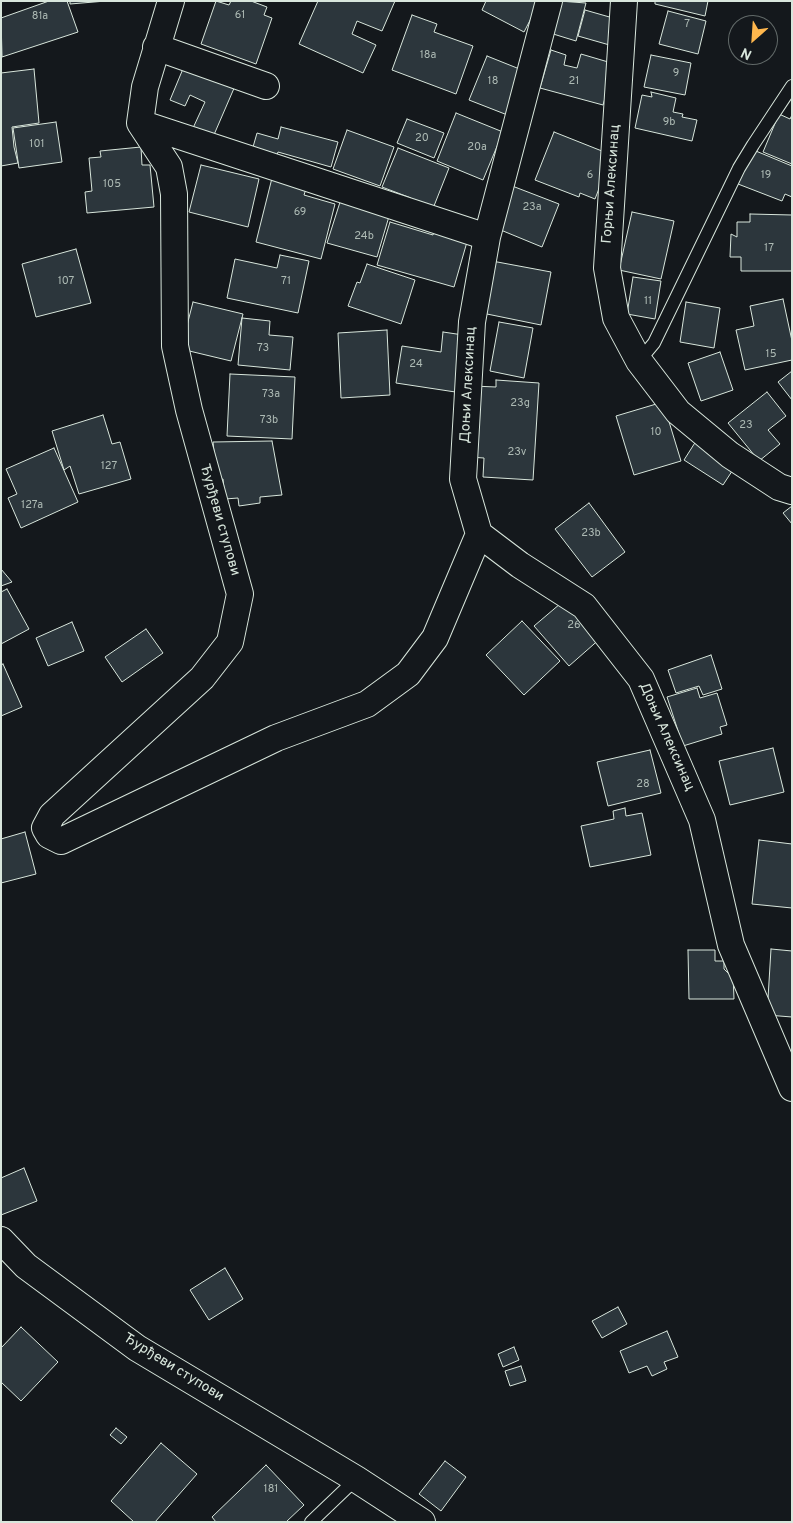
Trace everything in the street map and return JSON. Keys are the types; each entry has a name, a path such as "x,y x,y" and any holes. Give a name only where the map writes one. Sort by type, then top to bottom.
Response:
{"street":[{"path":"172,1 145,86 140,123 488,237"},
{"name":"Доњи Алексинац","path":"550,1 488,237 472,322 463,479 479,534 520,565 584,606 641,679 702,820 731,945 792,1088"},
{"name":"Горњи Алексинац","path":"624,1 607,268 616,318 639,361 678,412 730,455 779,487 792,491"},
{"path":"156,47 266,86"},
{"name":"Ђурђеви ступови","path":"140,123 169,168 174,194 175,346 189,410 240,594 230,642 202,678 52,815 46,828 48,835 61,841 276,738 367,704 408,674 435,638 479,534"},
{"name":"Ђурђеви ступови","path":"1,1240 26,1266 137,1348 422,1522"}],"lane":[{"path":"639,361 654,343 739,168 752,145 792,86"},
{"path":"311,1522 356,1480"}],"building":[{"path":"49,1 67,1 78,32 2,57 1,18"},
{"path":"70,1 106,1 70,4"},
{"path":"216,1 229,5 231,1 251,1 267,7 264,15 272,18 256,64 201,44"},
{"path":"318,1 395,1 382,31 357,21 352,34 376,45 363,73 299,44"},
{"path":"486,1 540,1 524,32 482,10"},
{"path":"559,1 586,3 576,41 550,33"},
{"path":"655,1 708,1 705,16 655,4"},
{"path":"585,10 620,20 613,46 578,36"},
{"path":"668,11 706,21 698,54 659,44"},
{"path":"412,15 437,24 434,32 473,46 456,94 392,70"},
{"path":"551,50 566,55 564,65 577,68 581,54 615,64 603,105 540,88"},
{"path":"651,55 691,63 685,95 644,87"},
{"path":"487,56 527,72 510,116 469,100"},
{"path":"185,64 235,86 213,137 193,128 205,102 190,95 185,106 170,100"},
{"path":"34,69 39,123 12,127 18,163 1,166 1,73"},
{"path":"651,92 676,98 673,112 683,114 682,117 697,120 692,141 635,128 642,95 652,97"},
{"path":"456,113 503,132 483,180 437,161"},
{"path":"779,114 790,119 792,115 792,164 763,152"},
{"path":"407,119 444,133 434,158 397,143"},
{"path":"56,122 62,162 19,168 13,128"},
{"path":"281,127 338,142 331,167 278,152 275,160 251,154 257,133 278,139"},
{"path":"347,130 394,147 380,186 333,169"},
{"path":"554,132 612,155 595,199 580,193 579,197 535,180"},
{"path":"141,147 142,165 150,165 154,207 87,213 85,192 92,191 89,158 101,157 100,151"},
{"path":"398,148 449,168 432,211 409,201 411,198 382,187"},
{"path":"751,149 792,166 792,197 785,194 782,201 738,184"},
{"path":"201,165 259,179 248,227 189,212"},
{"path":"273,174 308,183 304,195 335,204 321,259 256,242"},
{"path":"507,184 559,204 542,247 491,226"},
{"path":"341,199 390,213 377,257 327,243"},
{"path":"632,212 674,221 661,279 619,270"},
{"path":"750,214 792,215 792,271 741,271 741,257 730,257 731,234 737,237 737,222 750,222"},
{"path":"390,222 433,235 436,225 469,235 454,287 377,265"},
{"path":"76,249 91,303 36,317 22,264"},
{"path":"280,255 309,261 298,313 227,298 235,259 277,268"},
{"path":"492,261 551,272 541,325 482,313"},
{"path":"367,264 415,280 401,324 348,306 357,282 360,283"},
{"path":"633,277 661,281 655,319 627,314"},
{"path":"783,299 792,341 792,360 745,370 736,330 754,326 750,306"},
{"path":"193,302 243,314 231,361 181,349"},
{"path":"686,302 720,308 714,348 680,342"},
{"path":"242,318 270,321 269,335 293,337 290,370 238,365"},
{"path":"499,322 533,328 524,378 490,371"},
{"path":"387,330 390,395 341,398 338,333"},
{"path":"443,332 470,336 462,393 396,383 402,346 441,352"},
{"path":"720,352 733,390 701,401 688,363"},
{"path":"792,371 792,400 778,382"},
{"path":"230,374 295,377 292,439 227,436"},
{"path":"496,380 539,383 533,480 483,477 484,458 469,457 473,386 496,387"},
{"path":"767,392 786,416 768,430 780,444 759,461 728,423"},
{"path":"663,402 681,461 634,475 616,416"},
{"path":"103,415 112,444 120,442 131,479 79,494 70,466 64,470 52,431"},
{"path":"698,438 738,462 723,485 684,460"},
{"path":"272,441 282,495 260,497 260,503 239,506 238,498 225,499 223,479 217,480 213,442"},
{"path":"54,448 78,502 21,528 8,498 17,494 6,469"},
{"path":"589,503 625,552 592,577 555,529"},
{"path":"792,506 792,524 783,513"},
{"path":"1,569 12,582 1,586"},
{"path":"7,589 29,629 1,644 1,592"},
{"path":"567,598 602,637 569,666 534,626"},
{"path":"522,621 560,661 524,695 486,655"},
{"path":"72,622 84,651 48,666 36,638"},
{"path":"146,629 163,653 122,682 105,657"},
{"path":"711,655 722,689 703,695 699,686 676,693 668,670"},
{"path":"3,664 22,707 1,716 1,665"},
{"path":"697,688 700,698 717,693 727,725 720,727 722,734 683,746 667,697"},
{"path":"773,748 784,792 730,805 719,761"},
{"path":"650,750 661,793 608,806 597,762"},
{"path":"625,808 626,816 642,813 651,855 590,867 581,826 614,819 613,811"},
{"path":"25,832 36,874 1,883 1,839"},
{"path":"759,840 792,844 792,908 752,904"},
{"path":"771,949 792,951 792,1017 767,1015"},
{"path":"688,950 715,950 715,961 724,961 724,969 729,974 733,974 734,999 689,999"},
{"path":"24,1168 37,1201 1,1215 1,1178"},
{"path":"225,1268 243,1299 209,1320 190,1290"},
{"path":"618,1307 627,1324 602,1338 592,1321"},
{"path":"21,1327 58,1362 21,1401 1,1382 1,1348"},
{"path":"667,1331 678,1357 664,1362 667,1369 652,1376 647,1366 629,1373 620,1351"},
{"path":"514,1347 519,1360 503,1367 498,1354"},
{"path":"521,1366 526,1381 510,1386 505,1371"},
{"path":"116,1428 127,1437 121,1444 110,1435"},
{"path":"161,1443 197,1474 155,1522 134,1522 111,1501"},
{"path":"445,1461 466,1477 441,1511 419,1494"},
{"path":"266,1465 304,1505 286,1522 216,1522 212,1517"}]}
